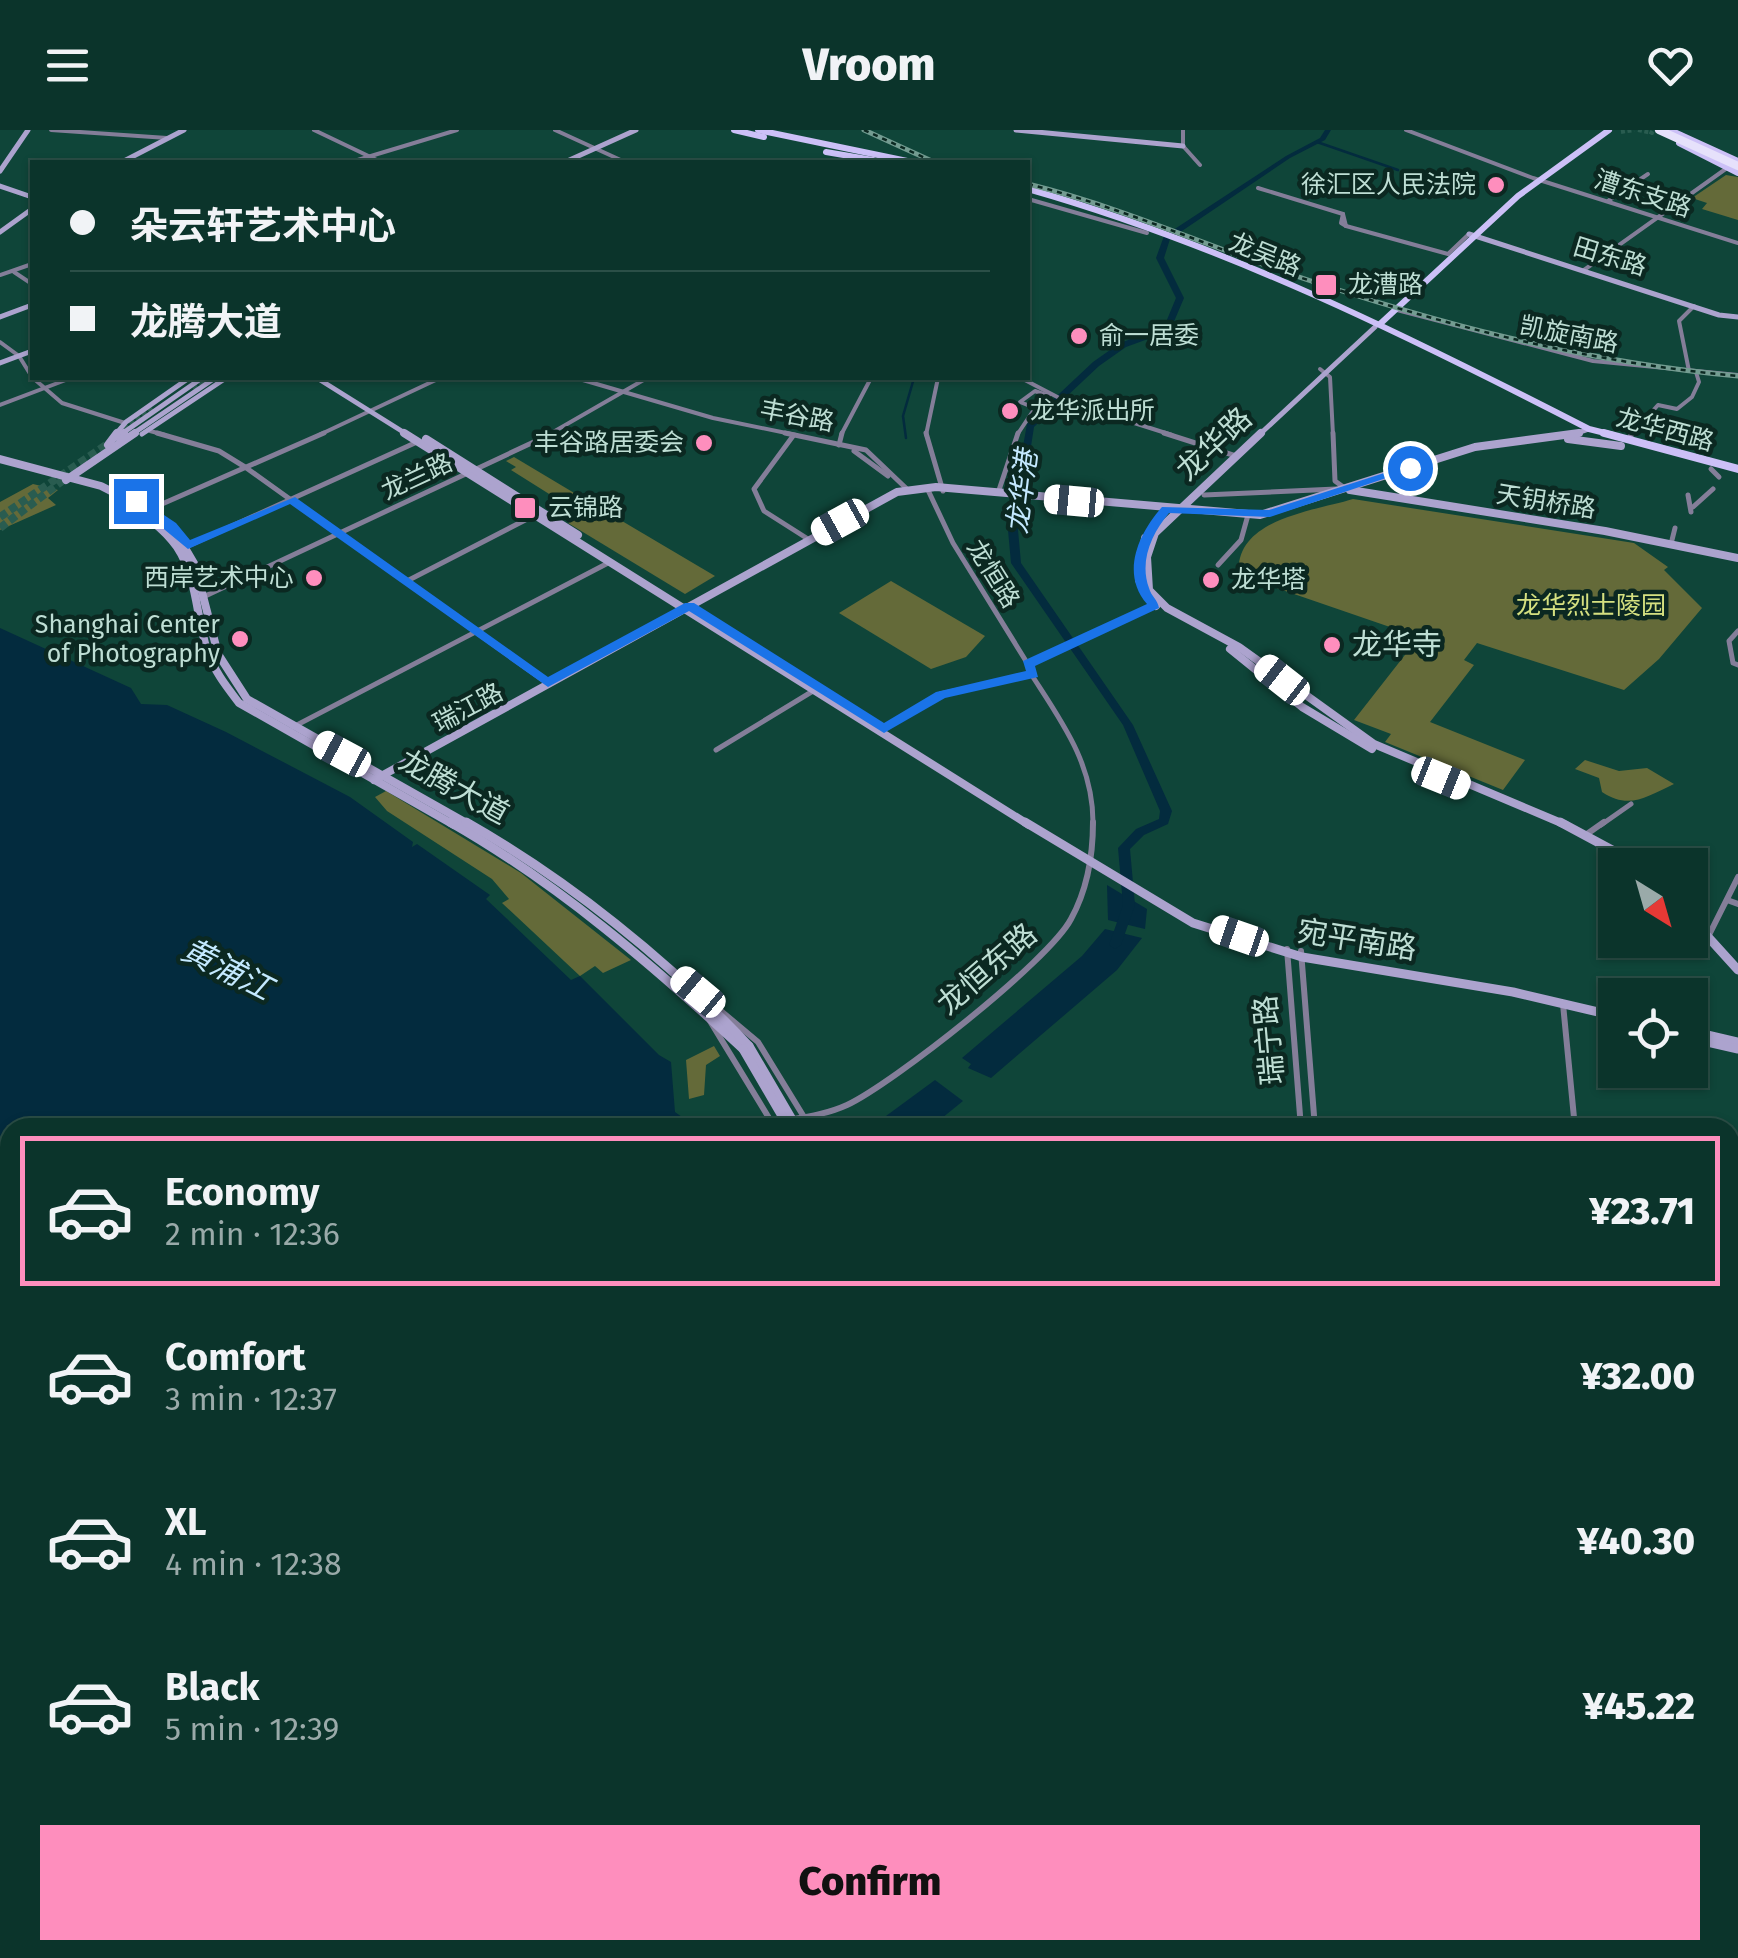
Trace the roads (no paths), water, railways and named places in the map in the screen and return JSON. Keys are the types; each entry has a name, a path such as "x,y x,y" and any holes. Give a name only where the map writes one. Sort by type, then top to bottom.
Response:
{"highway":[{"path":"1665,130 1738,167"},
{"path":"1679,143 1738,167"}],"main road":[{"path":"0,169 26,130"},
{"path":"126,160 184,130"},
{"path":"580,160 636,130"},
{"path":"570,160 645,130"},
{"path":"734,130 864,160"},
{"path":"758,130 901,160"},
{"path":"1017,130 1182,145"},
{"path":"1042,130 1182,145"},
{"path":"1535,178 1600,130"},
{"path":"1376,324 1396,310 1535,178 1609,130"},
{"path":"1652,130 1727,168 1738,167"},
{"path":"1679,143 1738,167"},
{"path":"811,148 864,160"},
{"path":"0,186 30,196"},
{"name":"龙吴路","path":"1030,194 1113,213 1376,324 1586,430"},
{"name":"龙吴路","path":"1030,195 1093,212 1376,324"},
{"path":"0,232 30,210"},
{"path":"1376,324 1472,235"},
{"name":"田东路","path":"1472,235 1726,316 1738,314"},
{"path":"0,317 30,307"},
{"name":"龙华路","path":"1154,605 1143,592 1139,569 1148,530 1376,324"},
{"path":"0,363 30,352"},
{"path":"152,408 192,380"},
{"path":"62,480 113,441 125,423 192,380"},
{"path":"62,480 217,380"},
{"path":"160,420 217,380"},
{"path":"108,451 150,431 217,380"},
{"path":"321,380 472,470 1106,869"},
{"path":"328,380 418,441 472,470 536,515 881,730"},
{"name":"龙华西路","path":"1550,438 1586,430 1711,469 1738,471"},
{"path":"1550,438 1624,444"},
{"name":"龙华西路","path":"1624,444 1738,471"},
{"name":"龙腾大道","path":"0,462 101,492 144,512 188,546 225,674 247,699 522,865 709,1008 746,1048 791,1118"},
{"name":"龙华西路","path":"943,489 998,494"},
{"name":"龙华西路","path":"906,491 943,489 998,494"},
{"name":"龙华西路","path":"1170,510 1248,515 1279,512 1347,490"},
{"name":"天钥桥路","path":"1347,490 1738,558"},
{"name":"瑞江路","path":"378,776 808,539 906,491"},
{"name":"龙华西路","path":"1007,495 1030,497"},
{"name":"龙华路","path":"1170,510 1150,541 1146,572 1156,600 1238,646 1312,704 1379,747 1587,834 1611,848"},
{"name":"龙腾大道","path":"144,512 179,546 201,598 211,667 231,695 259,718 378,776"},
{"path":"1154,605 1235,652 1302,707 1352,739 1569,830 1600,848"},
{"name":"瑞江路","path":"378,776 689,608"},
{"name":"宛平南路","path":"1106,869 1218,928 1287,951"},
{"name":"宛平南路","path":"1106,869 1154,902 1215,933 1301,954 1598,1010"},
{"path":"1710,934 1738,960"},
{"path":"1710,934 1738,970"},
{"name":"宛平南路","path":"1301,954 1484,981 1598,1009"},
{"path":"1708,1038 1738,1045"},
{"name":"龙腾大道","path":"746,1048 784,1118"}],"street":[{"path":"52,130 168,138"},
{"path":"314,130 376,160"},
{"path":"358,160 457,130"},
{"path":"555,130 620,160"},
{"path":"1183,130 1182,145 1200,165"},
{"name":"漕东支路","path":"1406,130 1535,178 1738,243"},
{"path":"1584,270 1727,168"},
{"path":"1608,201 1648,174"},
{"path":"1448,254 1346,226 1341,223 1343,214 1258,188 1344,214 1346,219 1342,223 1346,226 1448,254 1472,235"},
{"path":"0,276 30,265"},
{"path":"13,271 30,283"},
{"path":"1624,444 1658,404 1677,409 1692,396 1699,382 1692,372 1679,324 1694,306"},
{"name":"凯旋南路","path":"1396,310 1554,353 1738,375"},
{"path":"0,342 19,356 30,372"},
{"path":"1320,371 1330,378 1335,481 1347,490"},
{"path":"35,380 41,390 67,407 125,423"},
{"path":"0,405 66,380"},
{"path":"113,441 192,380"},
{"path":"144,512 375,411 436,380"},
{"name":"丰谷路","path":"583,380 793,436 842,445 867,458 906,491"},
{"name":"龙兰路","path":"201,598 539,441 644,380"},
{"path":"842,445 845,421 870,380"},
{"path":"938,380 926,431 943,489"},
{"path":"1026,380 1065,401 1233,455"},
{"path":"998,494 1008,480 1021,419 1035,408 1049,396 1034,392 1020,402 1035,408"},
{"path":"150,431 219,451 245,467 548,683"},
{"path":"793,436 754,489 764,511 808,539"},
{"name":"龙华西路","path":"1347,490 1475,447 1550,438"},
{"path":"188,546 418,441"},
{"path":"1711,469 1719,476"},
{"path":"1204,495 1315,486 1347,490"},
{"name":"龙恒路","path":"926,489 952,543 1032,674"},
{"path":"1688,495 1692,510 1713,489"},
{"name":"瑞江路","path":"689,608 906,491"},
{"name":"龙华西路","path":"998,494 1007,495"},
{"name":"龙华西路","path":"1030,497 1170,510"},
{"path":"407,581 536,515"},
{"path":"1218,565 1241,540 1248,515"},
{"path":"1672,544 1675,528"},
{"path":"292,727 610,562"},
{"path":"1028,664 1154,605"},
{"path":"1738,631 1730,641 1732,663 1738,665"},
{"path":"881,730 940,694 1032,674"},
{"name":"龙恒东路","path":"804,1116 858,1099 1041,954 1073,916 1088,858 1092,809 1088,775 1032,674"},
{"path":"716,750 813,691"},
{"path":"1587,834 1631,804"},
{"path":"1710,934 1738,877"},
{"path":"1727,900 1738,904"},
{"name":"瑞宁路","path":"1287,951 1300,1118"},
{"name":"瑞宁路","path":"1301,954 1314,1118"},
{"path":"1563,1003 1574,1118"},
{"path":"709,1008 770,1118"},
{"path":"709,1008 758,1042 804,1116 793,1118"}],"water":[{"name":"黄浦江","path":"0,628 131,688 141,704 167,705 350,797 413,842 412,847 417,844 490,895 486,899 571,980 580,976 659,1055 671,1062 675,1112 683,1118 0,1118"},
{"path":"1107,885 1147,909 1145,929 1108,920"},
{"path":"1105,929 1142,938 1117,970 991,1078 968,1068 971,1064 962,1058 1082,956"},
{"path":"935,1080 963,1101 942,1118 883,1118"}],"waterway":[{"name":"龙华港","path":"1115,945 1129,905 1124,848 1140,832 1164,821 1166,811 1128,725 1016,563 1013,530 1030,426 1096,364 1123,345 1167,329 1180,298 1160,258 1167,238 1288,157 1323,139 1328,130"},
{"path":"1317,142 1398,170"},
{"path":"906,438 903,416 913,380"}],"tunnel":[{"path":"1621,132 1634,130"},
{"path":"1638,130 1652,133 1646,130"},
{"path":"194,390 208,380"},
{"path":"118,433 152,408"},
{"path":"0,517 112,441"},
{"path":"0,528 70,475"}],"railway":[{"path":"864,130 930,160"},
{"path":"1030,185 1126,214 1287,273 1454,324 1623,361 1738,376"}],"place":[{"name":"徐汇区人民法院","path":"1496,185"},
{"name":"龙漕路","path":"1326,285"},
{"name":"俞一居委","path":"1079,336"},
{"name":"龙华派出所","path":"1010,411"},
{"name":"丰谷路居委会","path":"704,443"},
{"name":"云锦路","path":"525,508"},
{"name":"西岸艺术中心","path":"314,578"},
{"name":"龙华塔","path":"1211,580"},
{"name":"Shanghai Center of Photography","path":"240,639"},
{"name":"龙华寺","path":"1332,645"}],"park label":[{"name":"龙华烈士陵园","path":"1591,606"}]}
